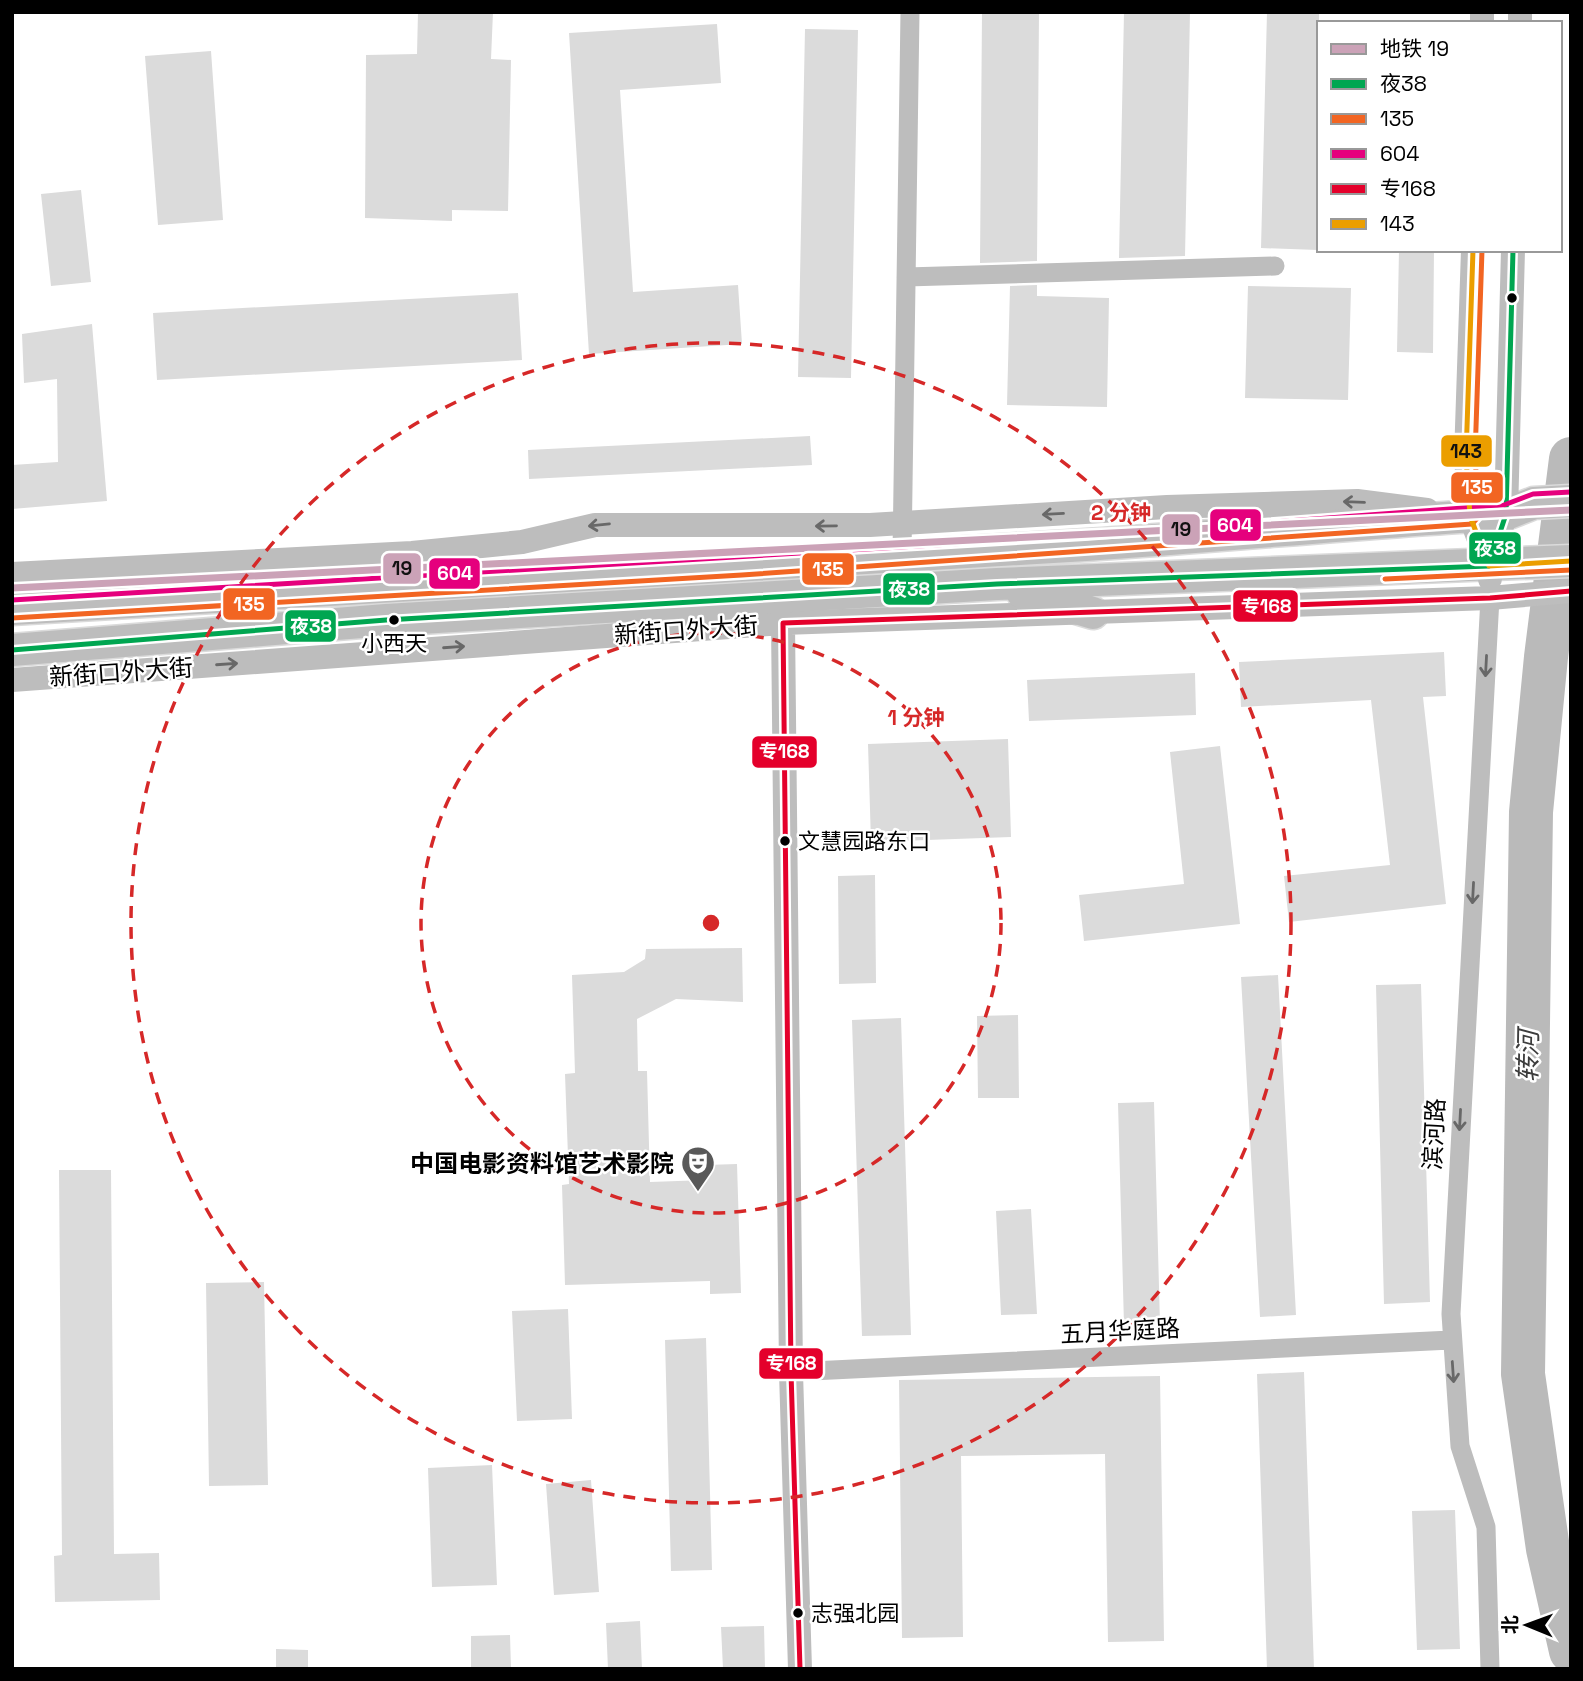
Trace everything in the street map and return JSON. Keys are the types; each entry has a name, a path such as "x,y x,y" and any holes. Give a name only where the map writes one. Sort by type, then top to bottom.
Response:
{"main road":[{"path":"15,607 515,582 902,554 1086,545 1470,516 1571,501"},
{"name":"新街口外大街","path":"12,650 386,620 997,584 1571,561"},
{"path":"997,584 1093,613"}],"street":[{"path":"902,554 910,12"},
{"path":"1473,252 1466,457 1470,516 1489,566 1490,597"},
{"path":"1489,566 1520,508 1513,252"},
{"path":"906,277 1275,266"},
{"path":"12,574 412,553 522,542 595,524 761,523 808,526 1167,507 1357,501 1470,516"},
{"name":"新街口外大街","path":"12,680 783,623 1490,597 1571,591"},
{"name":"滨河路","path":"1490,597 1455,1194 1451,1340 1460,1447 1486,1527 1490,1669"},
{"path":"783,623 791,1371 800,1669"},
{"name":"五月华庭路","path":"791,1371 1451,1340"}],"building":[{"path":"418,12 493,12 491,59 511,60 508,211 452,210 452,221 365,218 366,55 417,54"},
{"path":"982,12 1039,12 1037,261 980,263"},
{"path":"1124,12 1190,12 1185,256 1119,258"},
{"path":"1267,12 1319,12 1317,250 1261,248"},
{"path":"717,24 721,83 620,90 633,292 738,285 742,344 589,354 569,33"},
{"path":"805,29 858,30 851,378 798,377"},
{"path":"211,51 223,220 158,225 145,56"},
{"path":"81,190 91,282 51,286 41,194"},
{"path":"1399,252 1434,252 1433,353 1397,352"},
{"path":"1037,285 1037,296 1109,298 1107,407 1007,405 1010,286"},
{"path":"1248,286 1351,288 1348,400 1245,398"},
{"path":"518,293 522,360 157,380 153,313"},
{"path":"92,324 107,501 12,509 12,465 58,462 57,379 24,383 22,334"},
{"path":"810,436 812,465 529,479 528,450"},
{"path":"1444,652 1446,696 1423,697 1446,904 1289,922 1284,876 1390,865 1371,700 1241,707 1239,662"},
{"path":"1195,673 1196,715 1029,721 1027,680"},
{"path":"1008,739 1011,837 871,842 868,744"},
{"path":"1220,746 1240,924 1084,941 1079,895 1184,884 1170,752"},
{"path":"875,875 876,983 839,984 838,876"},
{"path":"742,948 743,1002 676,999 637,1019 638,1071 647,1071 650,1182 706,1180 706,1165 737,1164 741,1293 710,1294 710,1281 565,1285 562,1185 569,1184 565,1074 575,1073 572,975 624,972 645,959 646,949"},
{"path":"1278,975 1296,1315 1260,1317 1241,977"},
{"path":"1421,984 1430,1302 1384,1304 1376,985"},
{"path":"1018,1015 1019,1098 978,1098 977,1016"},
{"path":"901,1018 911,1335 862,1336 852,1020"},
{"path":"1154,1102 1160,1324 1124,1325 1118,1103"},
{"path":"59,1170 111,1170 114,1554 159,1553 160,1600 55,1602 54,1556 62,1555"},
{"path":"1031,1209 1037,1314 1001,1315 996,1211"},
{"path":"264,1282 268,1485 209,1486 206,1283"},
{"path":"568,1309 572,1419 517,1421 512,1311"},
{"path":"706,1338 712,1570 671,1571 665,1340"},
{"path":"1304,1372 1314,1669 1267,1669 1257,1374"},
{"path":"1160,1376 1164,1641 1108,1642 1105,1454 961,1456 963,1637 902,1638 899,1380"},
{"path":"492,1465 497,1585 432,1587 428,1468"},
{"path":"591,1480 599,1592 554,1595 546,1484"},
{"path":"1455,1510 1460,1649 1417,1650 1412,1511"},
{"path":"640,1621 642,1669 608,1669 606,1623"},
{"path":"764,1626 765,1669 723,1669 721,1627"},
{"path":"510,1635 511,1669 471,1669 471,1636"},
{"path":"276,1649 308,1650 308,1669 276,1669"}],"waterway":[{"name":"转河","path":"1571,459 1546,657 1531,812 1523,1374 1548,1549 1571,1651"}],"metro line":[{"name":"19","path":"12,588 1571,510"}],"transit line":[{"name":"143","path":"1473,252 1466,457 1470,516 1489,566 1571,561"},
{"name":"135","path":"12,618 742,575 1472,524 1479,516 1475,457 1482,252"},
{"name":"夜38","path":"12,650 386,620 997,584 1489,566 1506,514 1513,252"},
{"name":"604","path":"12,600 1085,536 1504,505 1533,494 1571,492"},
{"name":"135","path":"1385,579 1571,570"},
{"name":"专168","path":"800,1669 791,1372 783,623 1490,598 1571,591"}],"place":[{"name":"小西天","path":"394,620"},
{"name":"文慧园路东口","path":"785,841"},
{"name":"中国电影资料馆艺术影院","path":"698,1193"},
{"name":"志强北园","path":"798,1613"}]}
